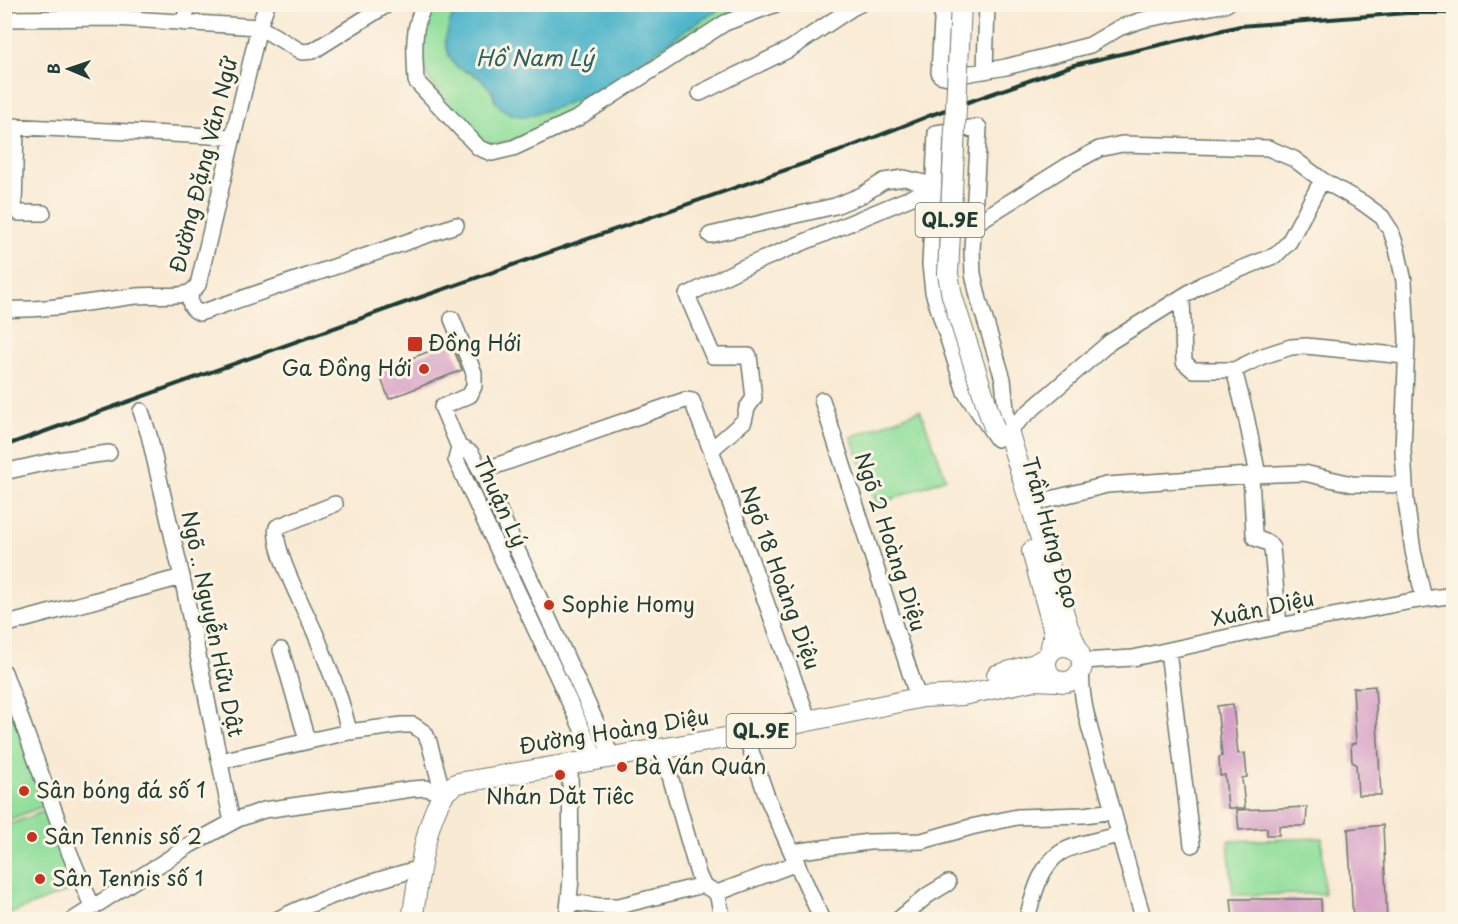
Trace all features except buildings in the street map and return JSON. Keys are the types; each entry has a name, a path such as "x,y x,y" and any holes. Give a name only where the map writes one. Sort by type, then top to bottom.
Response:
{"main road":[{"name":"QL.9E","path":"961,4 948,274 952,296 1031,504 1068,627 1081,661"},
{"name":"QL.9E","path":"973,4 960,281 1001,429"},
{"name":"Trần Hưng Đạo","path":"1001,429 1052,625 1054,639 1049,654"},
{"path":"1066,646 1076,650 1081,661 1075,678 1061,681 1049,673 1046,668 1049,654 1054,648 1066,646"},
{"name":"Đường Hoàng Diệu","path":"920,698 961,683 1035,664 1049,654"},
{"name":"Đường Hoàng Diệu","path":"443,794 458,783 746,734 920,698 963,695 1034,680 1061,681"},
{"path":"412,920 430,829 443,794"}],"street":[{"path":"184,22 188,4"},
{"name":"Đường Đặng Văn Ngữ","path":"4,309 48,309 138,296 180,295 191,292 198,285 259,27 267,4"},
{"path":"4,18 116,11 184,22 259,27 302,52 313,51 388,4"},
{"path":"424,4 414,38 416,81 479,148 492,153 513,148 578,118 725,23 776,4"},
{"path":"700,93 790,49 860,4"},
{"path":"944,4 940,75 948,78 1006,68 1090,45 1119,28 1172,9 1227,4"},
{"path":"985,71 987,4"},
{"path":"44,213 19,213 14,208 10,126 233,137"},
{"path":"978,127 973,274 1003,379 1001,429 965,392 933,292 930,266 936,133 978,127"},
{"path":"973,225 1067,166 1099,149 1122,144 1268,148 1294,159 1322,180 1363,203 1382,217 1391,231 1402,265 1404,280 1407,339 1403,451 1405,484 1413,551 1424,599"},
{"path":"710,235 824,210 862,195 884,182 904,178 932,189"},
{"path":"1001,429 1110,342 1215,278 1276,255 1283,250 1322,180"},
{"path":"711,450 744,421 747,408 754,398 749,356 713,356 687,295 742,268 932,189"},
{"path":"191,292 191,306 200,313 456,225"},
{"path":"1182,297 1184,362 1193,370 1234,370 1263,356 1299,346 1405,356"},
{"path":"452,319 474,373 470,395 442,407 459,447"},
{"path":"1234,370 1246,416 1254,475 1254,534 1259,541 1271,545 1279,626"},
{"name":"Ngõ 18 Hoàng Diệu","path":"481,471 685,400 692,402 809,721"},
{"name":"Ngõ 2 Hoàng Diệu","path":"822,400 920,698"},
{"name":"Ngõ .. Nguyễn Hữu Dật","path":"141,411 149,435 182,577 232,822"},
{"name":"Thuận Lý","path":"459,447 471,453 481,471 604,758 456,460 459,447"},
{"path":"4,472 57,460 109,453"},
{"path":"1031,504 1107,485 1254,475 1304,473 1352,484 1405,484"},
{"path":"335,504 277,527 276,538 296,593 316,636 343,705 350,732"},
{"path":"4,625 182,577"},
{"name":"Xuân Diệu","path":"1081,661 1133,658 1279,626 1454,595"},
{"path":"281,650 308,740"},
{"path":"1168,651 1192,845"},
{"path":"1081,661 1082,691 1088,720 1118,835 1144,920"},
{"path":"4,672 70,854 92,906"},
{"path":"1061,681 1076,693 1088,720"},
{"path":"220,761 350,732 402,724 413,725 425,733 429,742 443,794"},
{"path":"746,734 767,797 822,920"},
{"path":"662,748 703,885 717,893 723,920"},
{"path":"567,920 571,879 570,764"},
{"path":"73,920 190,845 232,822 264,810 401,790 426,788 443,794"},
{"path":"717,893 794,858 869,842 922,841 1017,817 1084,815 1113,811"},
{"path":"1027,918 1036,887 1058,854 1118,835"},
{"path":"276,920 324,899 421,868"},
{"path":"898,920 928,895 948,883"},
{"path":"569,902 619,906 703,885"}],"green space":[{"path":"438,5 461,5 451,19 464,71 484,82 495,101 525,117 560,106 605,87 690,27 726,5 755,5 590,106 509,142 494,144 484,142 444,99 427,75 423,57 424,38 429,20"},
{"path":"920,410 946,478 877,505 851,437"},
{"path":"4,690 49,804 5,821"},
{"path":"50,809 79,887 9,914 5,901 5,826"},
{"path":"1322,838 1324,894 1233,895 1228,841"}],"water":[{"name":"Hồ Nam Lý","path":"461,4 726,5 690,27 605,87 560,106 525,117 511,114 501,108 495,101 493,92 481,79 456,67 449,56 445,40 451,19"}],"railway":[{"path":"4,446 837,152 931,115 1074,65 1240,26 1407,13 1454,13"}],"place":[{"name":"Đồng Hới","path":"415,344"},
{"name":"Ga Đồng Hới","path":"424,369"},
{"name":"Sophie Homy","path":"549,605"},
{"name":"Bà Ván Quán","path":"622,767"},
{"name":"Nhán Dăt Tiêc","path":"560,775"},
{"name":"Sân bóng đá số 1","path":"24,791"},
{"name":"Sân Tennis số 2","path":"32,837"},
{"name":"Sân Tennis số 1","path":"40,879"}]}
